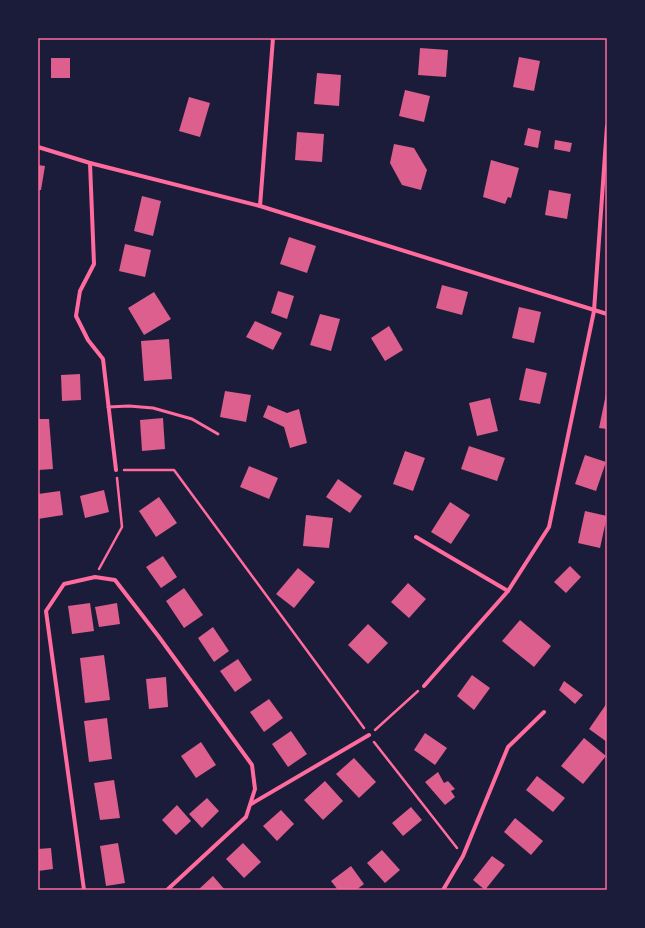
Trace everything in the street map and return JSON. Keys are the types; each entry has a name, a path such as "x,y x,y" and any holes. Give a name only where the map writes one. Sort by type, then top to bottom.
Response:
{"street":[{"path":"260,206 273,38"},
{"path":"424,686 508,591 549,527 594,310 607,126"},
{"path":"38,147 90,163 260,206 607,314"},
{"path":"90,163 94,264 80,291 76,316 88,340 103,359 116,470"},
{"path":"416,537 508,591"},
{"path":"84,890 46,611 64,584 95,577 115,580 159,637 252,765 255,789 246,817 168,890"},
{"path":"442,890 464,856 508,747 544,712"},
{"path":"250,805 369,735"}],"lane":[{"path":"108,407 129,406 153,408 192,419 218,434"}],"path":[{"path":"95,577 122,527 116,470 174,470 369,735 464,856"},
{"path":"369,735 424,686"}],"building":[{"path":"420,48 448,50 446,77 418,75"},
{"path":"519,57 540,61 534,91 513,87"},
{"path":"51,58 70,58 70,78 51,78"},
{"path":"317,73 341,75 339,106 314,104"},
{"path":"405,90 430,96 424,122 399,116"},
{"path":"189,97 210,103 200,137 179,131"},
{"path":"528,128 541,131 538,148 524,145"},
{"path":"297,132 324,134 322,162 295,160"},
{"path":"555,140 572,143 570,152 554,149"},
{"path":"394,144 414,148 427,170 421,190 402,185 390,163"},
{"path":"491,160 519,168 511,198 508,197 505,204 483,197"},
{"path":"38,165 45,166 41,190 38,190"},
{"path":"549,190 571,194 567,219 545,215"},
{"path":"142,196 161,201 153,236 134,231"},
{"path":"289,237 316,246 307,273 280,264"},
{"path":"125,244 151,250 145,277 119,271"},
{"path":"442,285 468,292 462,315 436,308"},
{"path":"278,291 294,296 287,319 271,313"},
{"path":"154,292 171,319 144,335 128,308"},
{"path":"519,307 541,312 534,343 512,338"},
{"path":"320,314 340,319 331,351 310,345"},
{"path":"255,321 282,333 273,350 246,337"},
{"path":"389,326 403,350 385,361 371,338"},
{"path":"169,339 172,379 144,381 141,341"},
{"path":"526,368 547,373 540,404 519,400"},
{"path":"80,374 81,400 62,401 61,375"},
{"path":"225,391 251,395 246,422 220,417"},
{"path":"607,394 607,429 599,428"},
{"path":"490,398 498,431 477,436 469,403"},
{"path":"268,405 287,413 299,409 307,443 290,448 284,427 263,417"},
{"path":"163,418 165,449 142,451 140,420"},
{"path":"38,419 49,419 53,469 38,470"},
{"path":"469,446 505,458 497,481 461,469"},
{"path":"405,451 425,458 413,491 393,484"},
{"path":"585,455 606,462 596,491 575,484"},
{"path":"249,466 278,478 269,499 240,487"},
{"path":"338,479 362,496 350,513 326,497"},
{"path":"104,490 109,512 85,518 80,496"},
{"path":"60,491 63,515 38,519 38,494"},
{"path":"159,497 177,523 156,537 139,511"},
{"path":"450,502 470,515 451,544 431,532"},
{"path":"585,511 607,516 600,548 578,543"},
{"path":"306,515 333,518 329,548 303,546"},
{"path":"163,556 177,577 161,588 146,567"},
{"path":"570,566 581,577 566,593 554,582"},
{"path":"298,568 315,582 294,608 276,594"},
{"path":"408,583 426,599 409,618 391,602"},
{"path":"184,588 203,615 184,628 166,601"},
{"path":"90,603 94,631 72,634 68,606"},
{"path":"117,603 120,624 99,627 95,607"},
{"path":"520,620 551,646 534,667 502,641"},
{"path":"368,624 388,643 368,664 348,645"},
{"path":"213,627 229,651 214,662 198,638"},
{"path":"104,655 110,700 85,703 80,658"},
{"path":"238,659 252,680 235,692 220,671"},
{"path":"472,675 490,688 474,710 457,696"},
{"path":"166,677 168,707 149,709 146,679"},
{"path":"564,681 583,695 575,704 559,690"},
{"path":"269,699 283,718 264,732 250,712"},
{"path":"607,703 607,742 589,729"},
{"path":"107,718 112,759 89,762 84,721"},
{"path":"291,731 307,754 288,767 272,744"},
{"path":"425,733 447,748 435,765 414,750"},
{"path":"584,738 606,756 583,784 561,766"},
{"path":"201,742 216,765 196,778 181,756"},
{"path":"354,758 376,782 359,798 336,774"},
{"path":"438,772 444,783 448,781 455,789 451,791 455,797 445,805 425,782"},
{"path":"537,776 565,798 553,812 526,790"},
{"path":"114,780 120,818 100,820 94,783"},
{"path":"325,781 343,801 323,820 304,800"},
{"path":"207,798 219,811 202,828 189,814"},
{"path":"177,805 191,821 176,835 162,820"},
{"path":"411,807 422,820 403,836 392,823"},
{"path":"281,810 294,824 277,841 263,826"},
{"path":"515,818 543,841 531,855 504,832"},
{"path":"118,843 125,883 106,886 100,846"},
{"path":"243,843 261,862 244,878 226,859"},
{"path":"51,848 53,869 38,871 38,849"},
{"path":"382,850 400,870 385,883 367,863"},
{"path":"492,856 505,865 485,890 473,880"},
{"path":"351,866 364,884 356,890 338,890 331,881"},
{"path":"213,876 225,890 198,890"}]}
